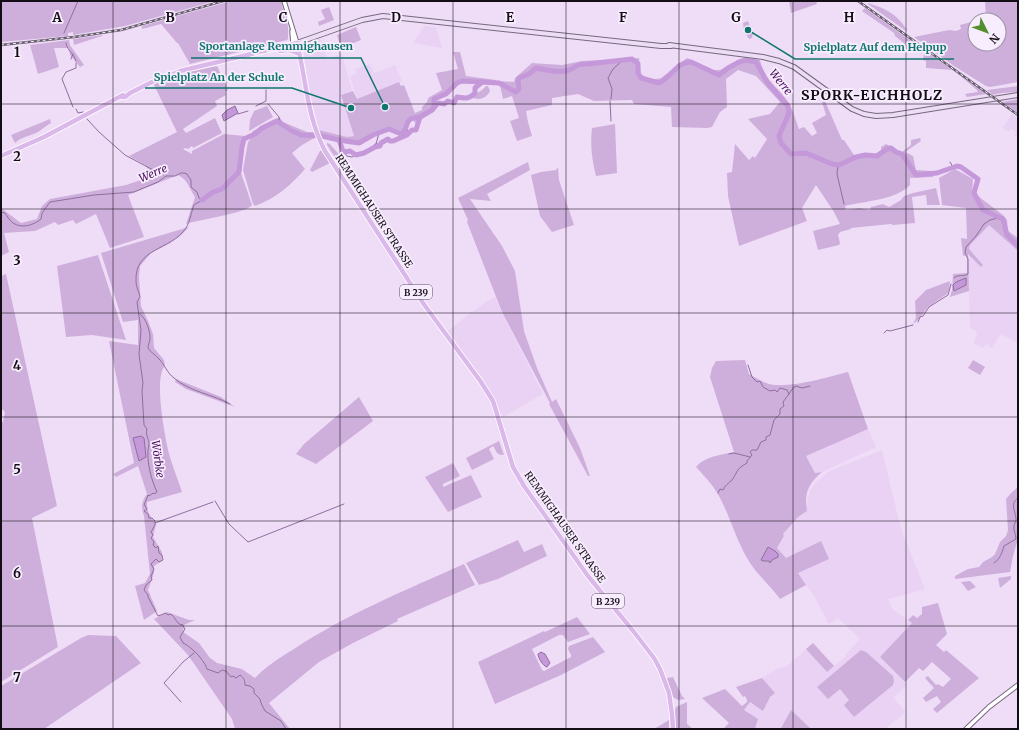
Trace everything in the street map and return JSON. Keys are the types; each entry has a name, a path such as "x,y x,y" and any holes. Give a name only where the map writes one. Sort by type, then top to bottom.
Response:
{"main road":[{"path":"1,156 44,137 127,93 180,71 294,44 366,19 388,16 667,47 671,46 779,60 794,67 848,106 861,113 876,116 893,115 1018,95"},
{"name":"REMMIGHAUSER STRASSE","path":"294,44 296,53 300,58"},
{"name":"REMMIGHAUSER STRASSE","path":"294,44 300,58 310,111 316,132 328,156 423,303 481,382 493,401 513,467 524,486 588,576 654,658 669,693 672,714 672,729"},
{"path":"267,51 286,50 296,53"}],"street":[{"path":"284,1 292,30 294,44"},
{"path":"966,729 990,707 1018,685"}],"shaded area":[{"path":"1,1 215,1 125,26 73,35 73,32 68,33 68,36 1,42"},
{"path":"231,1 282,1 288,26 288,39 190,64 178,43 161,24 142,29 142,26"},
{"path":"789,1 816,1 817,4 791,13"},
{"path":"985,1 1018,1 1018,82 990,87 986,86 954,66 914,37 949,30 956,31 961,29 960,25 967,23 967,52 1007,52 1007,12 986,12"},
{"path":"868,3 890,12 899,19 907,30 906,31"},
{"path":"329,7 334,20 319,26 318,22 325,19 321,10"},
{"path":"865,8 952,70 926,68 926,61 923,60 924,53 915,52 895,36 894,33 862,11"},
{"path":"748,21 753,33 752,38 749,39 744,31 743,23"},
{"path":"424,26 436,27 442,48 413,43"},
{"path":"356,27 361,40 341,48 337,35"},
{"path":"103,35 102,36 74,45 73,39"},
{"path":"320,39 327,59 342,54 352,91 341,95 354,136 347,137 319,130 311,99 303,47"},
{"path":"69,40 70,45 84,65 80,67 70,55 69,48 54,48 59,67 38,74 30,45"},
{"path":"453,52 460,52 466,76 496,80 496,85 461,82 445,95 434,100 435,111 422,119 417,125 413,120 410,121 406,133 400,135 388,131 354,144 349,144 340,138 321,135 319,130 347,137 354,136 341,95 353,91 357,99 399,82 401,86 404,85 415,113 422,110 422,107 427,102 428,98 442,90 436,73 458,69"},
{"path":"639,58 641,74 653,79 661,78 687,58 713,70 720,70 745,58 760,60 768,78 788,102 799,129 804,127 812,136 817,133 812,123 826,115 822,102 825,101 842,140 844,140 854,155 875,154 886,144 902,152 911,145 911,140 920,138 921,141 905,152 913,156 916,170 932,171 933,177 910,178 910,185 897,194 845,206 846,210 859,208 870,210 871,207 883,204 889,207 901,200 904,196 936,188 940,205 927,205 926,195 912,197 915,223 851,228 840,232 838,235 839,245 818,250 813,231 840,224 816,185 802,208 807,221 739,246 728,196 727,173 732,172 735,144 749,160 753,156 755,158 767,139 748,119 770,114 780,102 756,76 738,70 726,79 727,107 720,112 712,127 672,127 671,107 634,104 632,100 594,101 578,94 552,98 552,105 526,111 532,136 517,141 510,121 519,118 512,96 503,99 499,81 514,82 515,78 532,63 562,65 582,61"},
{"path":"370,64 374,73 395,65 402,81 357,99 350,76 356,74 355,69"},
{"path":"217,66 228,90 225,92 226,95 215,101 217,106 183,129 186,133 215,118 222,133 193,148 192,146 188,149 183,149 192,154 192,151 224,134 245,136 251,134 253,131 275,119 280,118 283,122 307,132 315,132 316,137 292,153 305,169 294,181 269,200 255,206 253,204 243,170 250,138 244,141 240,170 252,205 248,208 186,224 195,197 186,182 178,175 128,195 144,237 110,248 96,214 76,224 73,220 58,225 55,222 35,231 4,233 9,252 1,256 1,208 21,223 37,219 42,206 50,199 126,185 153,176 145,165 129,156 177,132 153,83 188,72"},
{"path":"957,73 987,94 967,97 965,94 978,91"},
{"path":"488,86 490,91 486,96 479,99 471,97 482,90"},
{"path":"1018,86 1018,92 993,95 987,90"},
{"path":"1018,99 1018,113 1002,102"},
{"path":"235,106 238,113 224,121 222,115 227,110"},
{"path":"267,106 273,117 249,131 250,120 254,111"},
{"path":"1012,114 1018,119 1018,138 1014,136 1016,132 1011,129 1008,132 1002,128"},
{"path":"50,119 51,123 38,132 15,143 11,135"},
{"path":"615,124 617,173 596,176 593,164 591,140 592,128"},
{"path":"327,143 330,144 341,158 344,167 341,167"},
{"path":"322,150 330,163 312,172 310,170 320,151"},
{"path":"528,162 530,170 487,194 491,201 470,199 502,246 515,271 524,331 537,368 552,402 556,399 580,448 590,476 588,476 549,404 550,403 502,312 467,222 468,220 458,198"},
{"path":"558,167 559,180 574,225 552,232 540,216 531,175 556,170"},
{"path":"955,169 973,179 972,193 974,197 974,193 1003,215 1007,220 1008,231 1018,238 1018,251 989,225 970,245 969,249 983,265 981,267 968,254 969,291 950,297 953,274 967,273 967,255 963,256 961,238 967,239 966,208 942,205 939,178","holes":["966,278 966,284 954,291 953,285 956,282"]},
{"path":"989,225 1018,251 1018,343 1000,334 992,348 986,344 983,348 973,343 977,335 976,331 970,328 968,254 981,267 983,265 969,249 971,243"},
{"path":"189,227 170,243 151,253 140,266 139,277 141,306 153,334 154,348 164,360 165,366 160,381 162,416 168,451 182,492 147,502 148,512 156,524 153,537 162,552 162,561 154,566 154,573 148,590 157,611 144,620 135,586 145,583 150,574 142,507 147,494 138,466 116,477 113,474 134,463 109,341 138,345 138,320 123,322 101,253"},
{"path":"98,255 126,340 92,335 66,337 57,266"},
{"path":"6,274 57,506 32,518 58,647 1,682 1,422 3,422 5,412 1,408 1,276"},
{"path":"966,278 966,285 954,291 953,285 956,282"},
{"path":"950,281 947,294 928,307 913,324 916,318 915,301 926,290"},
{"path":"495,297 543,394 503,417 485,382 448,333 449,330 468,315"},
{"path":"745,360 749,374 766,383 777,385 798,384 848,372 868,429 806,456 815,473 822,472 813,481 808,489 806,499 807,511 798,517 783,534 784,536 777,548 786,558 821,541 829,559 798,573 806,585 780,599 751,564 740,545 720,497 696,467 704,460 709,458 734,452 710,377 712,368 716,361"},
{"path":"973,360 985,367 980,375 968,368"},
{"path":"176,379 221,397 235,407 186,389 175,382"},
{"path":"359,397 373,421 316,464 296,454 304,444"},
{"path":"868,429 876,447 822,472 815,473 806,456"},
{"path":"141,436 144,438 146,457 139,461 133,438"},
{"path":"499,441 504,455 498,454 493,446 489,449 494,459 472,470 466,458"},
{"path":"882,450 901,529 925,589 888,599 895,611 912,623 880,657 907,685 893,698 906,712 885,729 809,729 810,728 791,711 781,728 782,729 755,729 758,719 744,710 750,702 763,710 770,697 775,693 762,678 777,669 787,666 813,643 834,666 846,656 845,655 860,639 838,618 829,624 814,596 798,573 821,541 786,558 777,548 784,536 782,534 798,517 807,511 806,508 810,490 816,482 828,472"},
{"path":"453,463 460,476 443,484 443,487 471,475 482,497 448,512 425,477"},
{"path":"1018,487 1018,539 1010,572 955,579 955,576 968,569 979,567 983,562 995,554 1000,542 1006,536 1008,530 1006,499"},
{"path":"518,540 524,552 542,544 547,556 498,579 479,585 466,563"},
{"path":"768,547 778,554 778,557 770,563 769,561 761,560"},
{"path":"464,564 475,585 397,619 398,621 353,643 319,662 269,703 290,729 235,729 232,719 188,655 154,619 167,612 189,620 195,620 184,625 183,632 199,643 210,658 217,663 242,669 255,678 279,659 314,636 377,603"},
{"path":"1011,576 1011,579 1000,588 998,578"},
{"path":"970,581 976,587 968,591 961,582"},
{"path":"938,603 947,634 936,645 944,652 946,650 979,678 937,713 933,709 941,702 937,696 926,702 923,698 934,688 925,678 928,676 936,685 938,684 943,687 951,679 932,662 923,671 919,668 905,682 880,657 912,623 908,620 913,615 917,618 922,614 922,607"},
{"path":"577,617 590,634 568,642 563,635 559,635 532,649 542,670 544,671 571,657 568,649 569,646 593,637 605,652 561,675 495,704 478,662"},
{"path":"88,635 116,636 141,663 44,729 1,729 1,686"},
{"path":"813,643 834,666 827,672 806,649"},
{"path":"861,650 866,652 893,676 894,681 893,685 854,717 844,705 849,700 840,689 828,699 817,687"},
{"path":"541,652 545,654 550,663 547,667 542,664 539,658 538,654"},
{"path":"673,677 685,699 678,700 673,697 667,678"},
{"path":"762,678 775,693 770,697 763,711 750,702 744,710 758,719 755,729 723,729 729,723 702,698 725,689 742,706 747,702 747,700 736,687"},
{"path":"687,702 687,724 693,729 676,729 676,707"},
{"path":"791,710 810,728 809,729 781,728"},
{"path":"669,720 669,729 654,729"}],"waterway":[{"path":"64,33 78,1"},
{"path":"66,43 76,61"},
{"path":"71,59 73,54"},
{"name":"Werre","path":"434,107 434,99 446,94 457,83 462,81 499,83 516,92 519,89 519,78 529,74 536,68 562,72 580,64 632,59 638,64 638,73 641,78 659,83 686,62 691,62 719,75 739,62 746,60 756,62 767,82 788,106 789,113 779,136 781,143 791,154 806,153 832,164 839,165 856,157 865,155 877,156 891,148 902,154 916,175 937,173 957,166 961,167 978,179 974,193 983,210 1003,219 1007,235 1018,246"},
{"path":"611,99 612,89 608,78 613,69 622,61"},
{"path":"73,107 62,79 66,72 76,68 76,63"},
{"name":"Werre","path":"202,200 213,192 222,189 239,172 244,139 277,121 301,135 322,136 339,140 344,152 350,151 356,155 380,146 381,143 388,139 393,141 407,135 412,130 416,130 420,117 432,110 438,103 444,104 448,101 454,103 457,97 470,97 475,93 475,88 482,82"},
{"path":"256,106 266,101 266,90"},
{"path":"610,101 611,121"},
{"path":"268,104 279,117 279,122"},
{"path":"76,109 78,113 83,112"},
{"path":"238,114 248,111"},
{"name":"Werre","path":"339,140 359,143 373,135 389,129 401,134 406,129 410,119 420,117"},
{"name":"Werre","path":"279,118 281,123"},
{"path":"87,119 125,155 159,174"},
{"name":"Werre","path":"405,130 410,131"},
{"path":"376,144 379,133"},
{"name":"Werre","path":"372,148 375,144 380,144"},
{"name":"Werre","path":"343,151 347,156 352,157 356,155"},
{"name":"Werre","path":"950,162 953,167"},
{"path":"838,165 837,174 844,204"},
{"name":"Wörbke","path":"1,212 5,213 16,225 28,226 41,219 42,213 50,202 94,195 134,192 158,182 166,176 175,176 181,173 187,174 191,180 191,187 197,192 199,198 202,200 194,205 186,228 172,241 147,256 141,262 137,271 136,284 140,297 137,302 141,330 139,354 143,383 144,425 147,429 146,433 149,442 148,460 150,471 157,492 149,496 148,495 144,504 147,509 144,511 148,514 149,518 152,518 155,521 155,525 151,532 153,535 151,538 154,542 153,545 156,548 158,546 159,553 162,555 163,560 159,562 156,559 151,564 154,569 151,576 152,580 146,585 144,590 158,616 166,613 168,615 171,614 178,623 181,625 182,624 185,629 180,637 183,643 198,655 207,669 218,673 222,670 226,671 231,677 233,676 236,678 240,675 244,679 245,685 254,689 254,693 260,699 265,711 281,721 286,729"},
{"path":"954,278 968,274 968,259 965,253 966,247 984,224 990,220 1002,217"},
{"path":"918,322 920,317 923,316 929,307 948,295 951,284"},
{"path":"140,314 146,322 149,332 150,339 148,348 161,361 172,376 187,387 230,404"},
{"path":"884,333 887,330 890,331 913,325"},
{"path":"748,365 752,377 757,382 760,381 763,387 770,391 775,390 777,392 780,388 787,390 789,394"},
{"path":"718,493 720,489 723,490 732,480 739,469 747,463 752,455 750,452 752,450 757,450 761,442 766,440 766,437 770,435 774,420 780,414 780,409 784,406 783,402 794,387 796,386 802,388 810,386"},
{"path":"729,454 734,453 750,457"},
{"path":"994,563 998,560 1004,546 1016,539 1014,528 1016,520 1013,505 1015,500 1018,498"},
{"path":"215,501 229,524 248,542 344,504"},
{"path":"155,523 213,502"},
{"path":"181,702 164,683 183,662 194,653"}],"railway":[{"path":"1,45 121,30 223,1"},
{"path":"858,1 1018,115"}],"place":[{"name":"Spielplatz Auf dem Helpup","path":"748,30"},
{"name":"Sportanlage Remmighausen","path":"385,107"},
{"name":"Spielplatz An der Schule","path":"351,108"}],"district":[{"name":"SPORK-EICHHOLZ","path":"872,95"}]}
